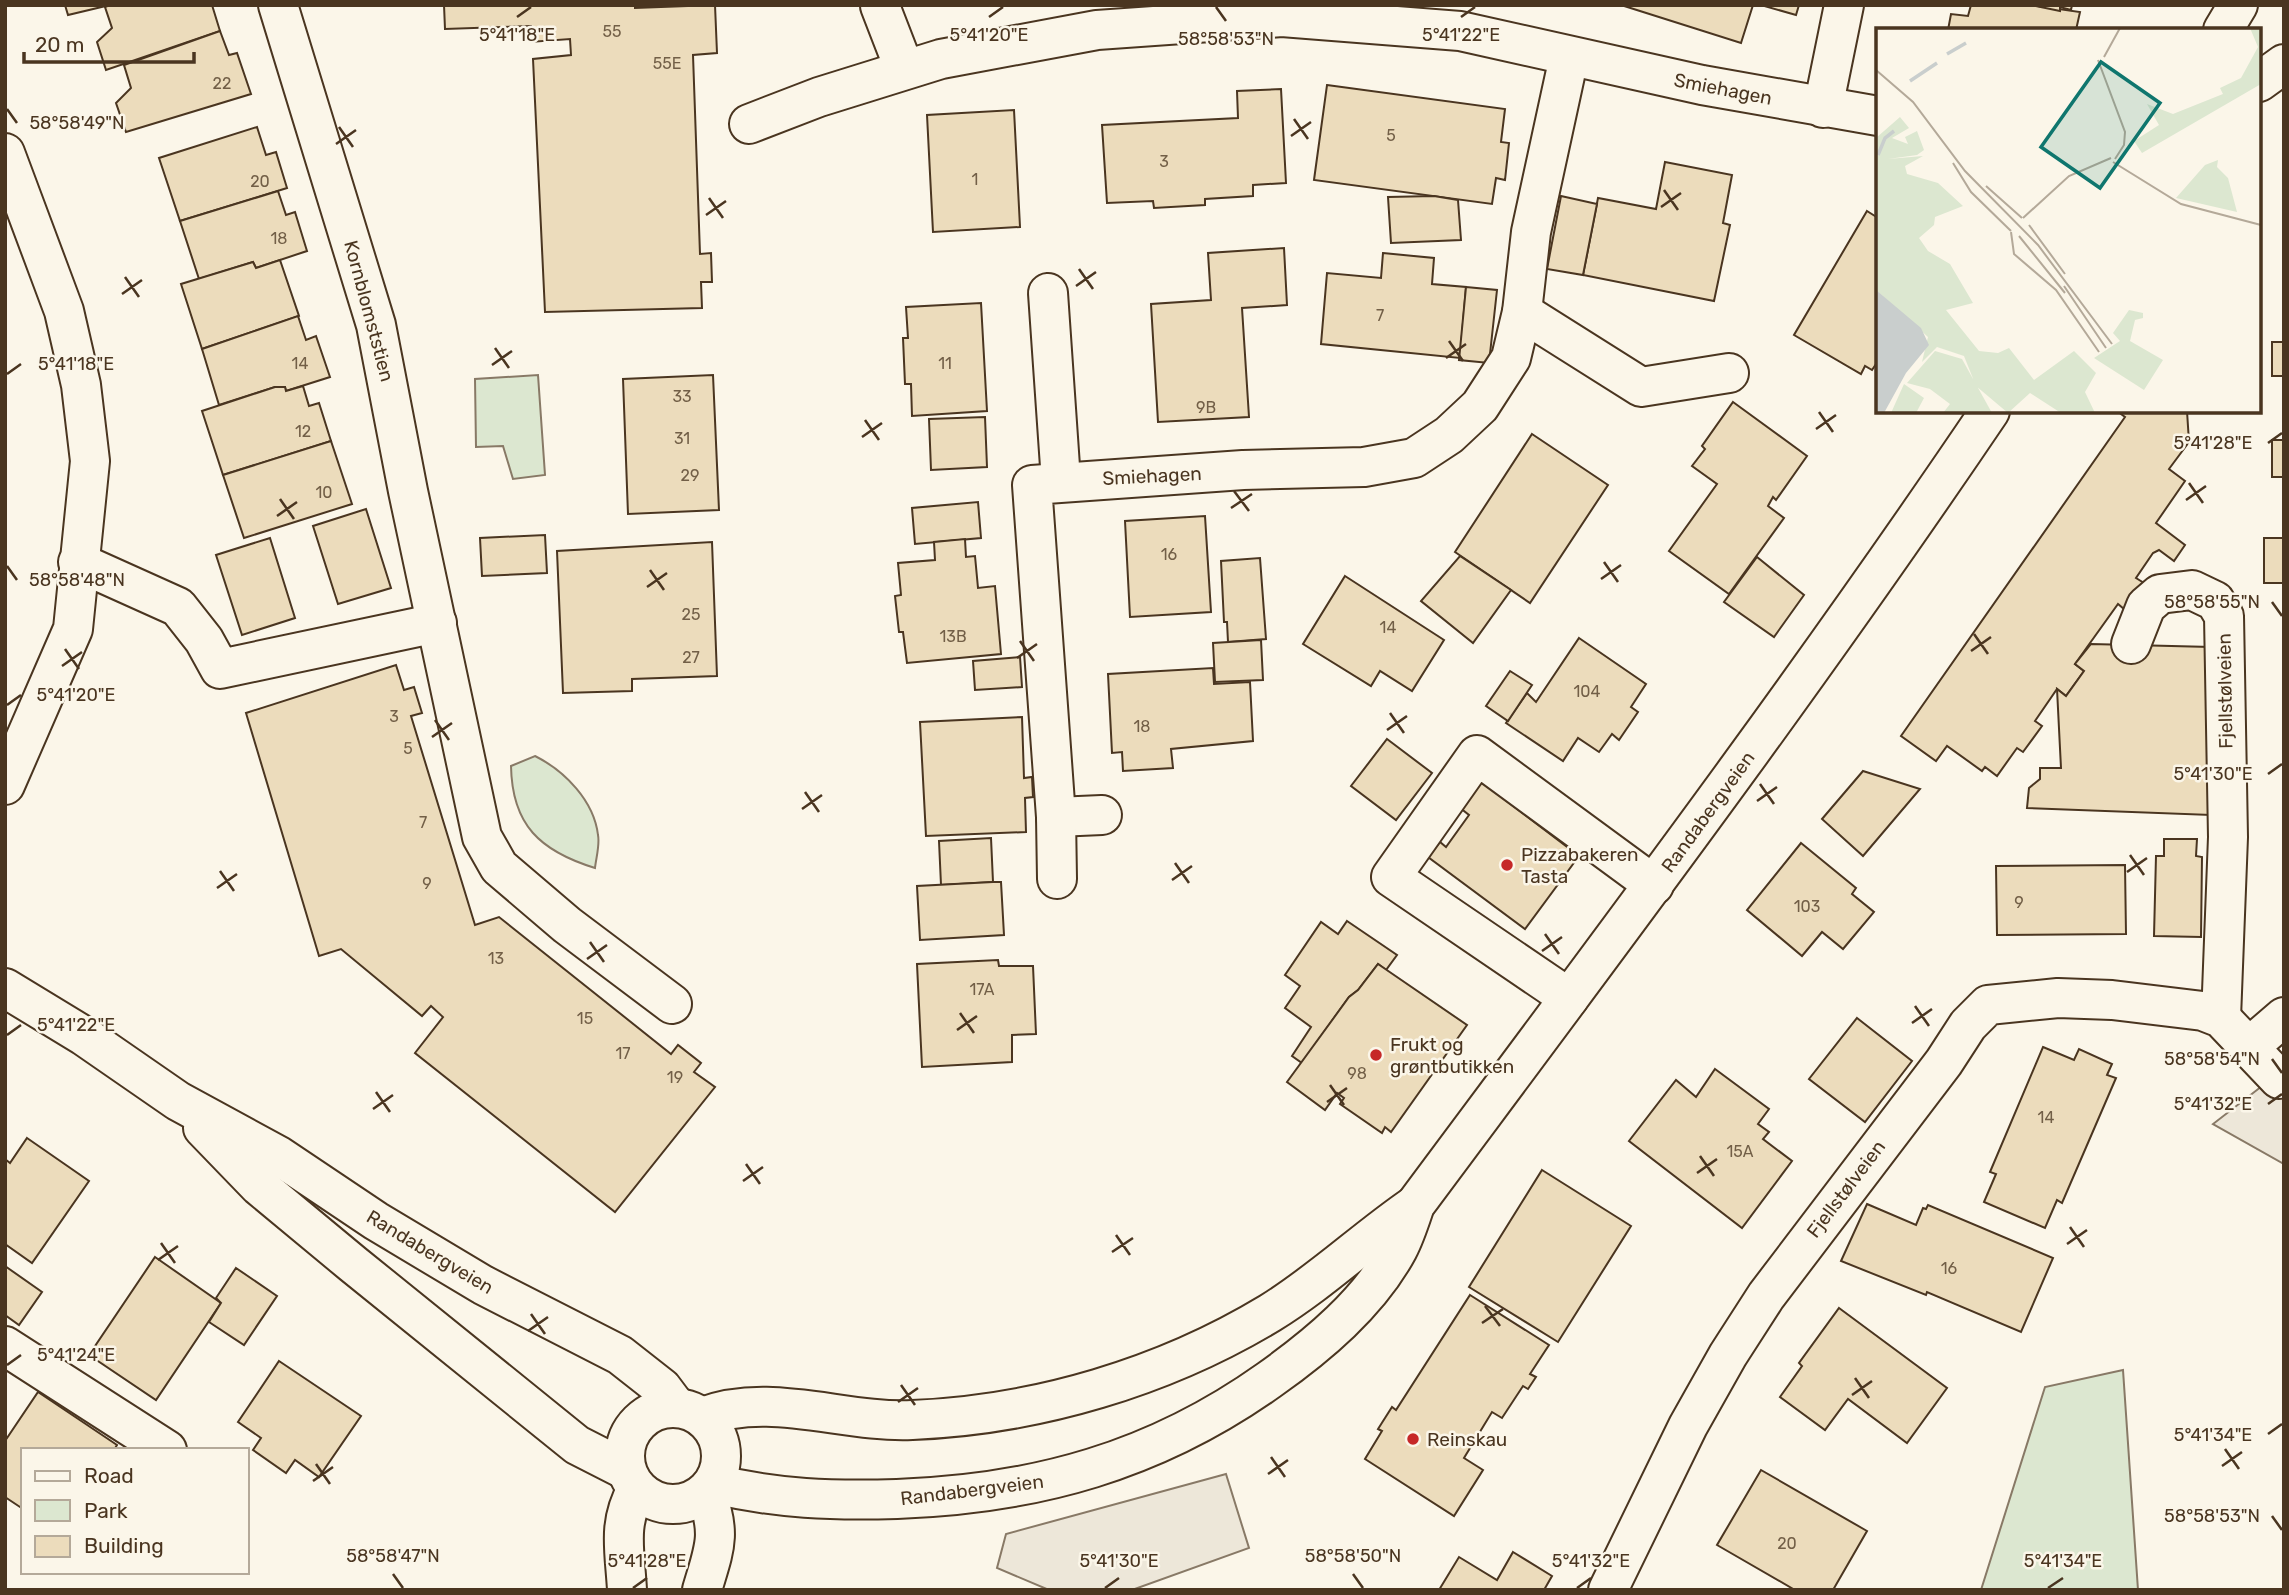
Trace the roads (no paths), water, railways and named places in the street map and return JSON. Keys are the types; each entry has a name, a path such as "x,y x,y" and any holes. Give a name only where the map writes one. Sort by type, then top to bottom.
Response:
{"street":[{"name":"Kornblomststien","path":"278,5 376,325 482,837 499,867 567,925 672,1003"},
{"path":"1823,108 1844,5"},
{"path":"2224,28 2238,5"},
{"path":"880,6 904,68"},
{"name":"Smiehagen","path":"749,124 904,68 953,56 1097,30 1271,18 1460,31 1569,57 1823,108 1876,116"},
{"name":"Smiehagen","path":"1057,879 1056,817 1032,485 1243,470 1364,467 1414,458 1449,435 1480,406 1511,358 1522,312 1531,232 1569,57"},
{"path":"2261,81 2284,64"},
{"path":"5,153 14,200 64,311 81,385 90,461 73,629 5,785"},
{"path":"1048,293 1061,481"},
{"path":"1522,312 1641,387 1729,373"},
{"name":"Randabergveien","path":"710,1488 794,1499 918,1498 1023,1487 1083,1474 1176,1437 1235,1404 1331,1331 1379,1277 1398,1249 1415,1205 1654,885 1890,559 1989,413"},
{"path":"78,562 178,607 204,640 220,669 437,623"},
{"name":"Fjellstølveien","path":"1608,1590 1688,1426 1747,1326 1968,1025 1988,1005 2058,998 2112,1000 2203,1011 2221,1018 2228,837 2224,616 2215,601 2192,590 2160,594 2146,606 2131,644"},
{"path":"1569,998 1391,877 1477,755 1654,885"},
{"path":"1056,817 1102,815"},
{"name":"Randabergveien","path":"5,988 84,1036 178,1101 279,1156 376,1221 483,1285 620,1355 690,1413 746,1405 911,1420 1014,1409 1071,1396 1141,1374 1202,1350 1271,1312 1415,1205"},
{"path":"2249,1047 2284,1017"},
{"path":"2221,1018 2278,1079"},
{"name":"Randabergveien","path":"178,1101 259,1185 353,1264 577,1445 632,1480"},
{"path":"5,1346 164,1448"},
{"path":"627,1590 623,1528 632,1480 625,1451 630,1433 642,1419 659,1410 690,1413 715,1431 722,1448 721,1467 710,1488 676,1505 655,1501 632,1480"},
{"path":"702,1590 716,1541 710,1488"}],"place":[{"name":"Pizzabakeren Tasta","path":"1507,865"},
{"name":"Frukt og grøntbutikken","path":"1376,1055"},
{"name":"Reinskau","path":"1413,1439"}]}
